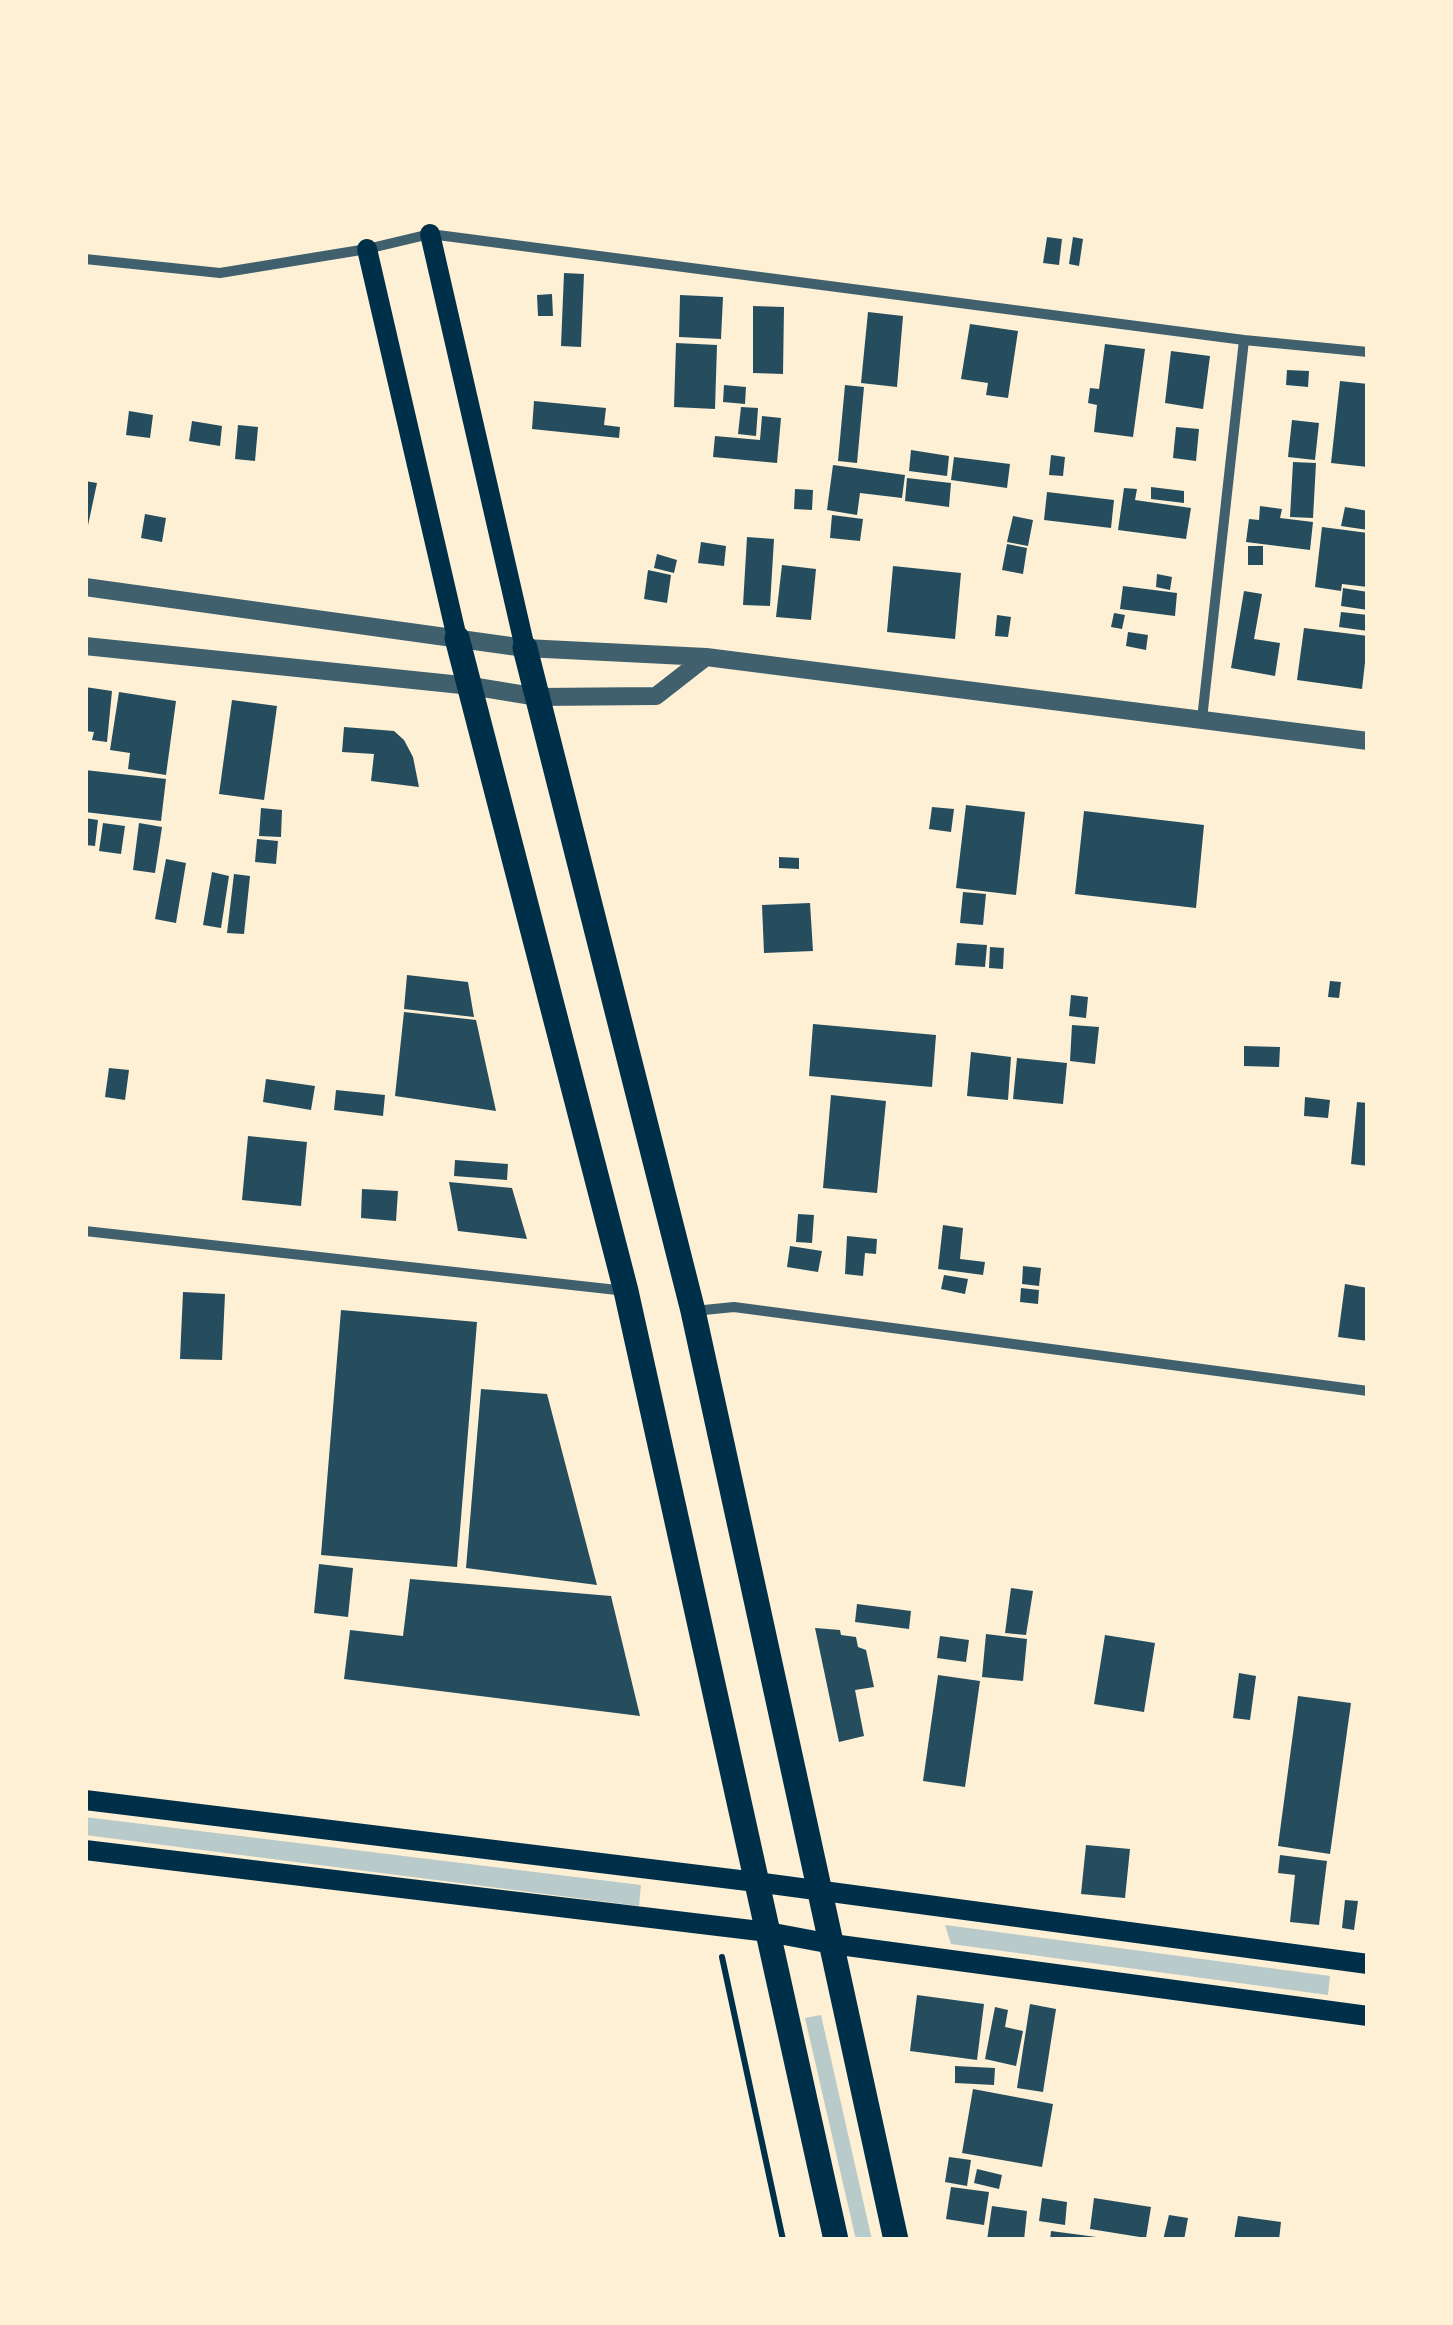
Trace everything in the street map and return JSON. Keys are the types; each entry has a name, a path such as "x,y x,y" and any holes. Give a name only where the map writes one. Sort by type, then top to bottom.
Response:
{"main road":[{"path":"430,234 526,648 693,1311 896,2240"},
{"path":"366,249 457,638 626,1291 836,2240"},
{"path":"85,1800 819,1890 1368,1964"},
{"path":"85,1850 768,1932 832,1944 1368,2016"}],"street":[{"path":"85,259 220,273 366,249 430,234 1244,340 1368,352"},
{"path":"1202,718 1244,340"},
{"path":"85,587 526,648 706,657 1368,741"},
{"path":"85,646 471,686 538,697 656,696 706,657"},
{"path":"85,1231 626,1291"},
{"path":"693,1311 734,1307 1368,1392"}],"path":[{"path":"716,1926 783,2240"}],"shaded area":[{"path":"85,1817 641,1885 639,1906 85,1835"},
{"path":"945,1925 1330,1976 1328,1995 951,1944"},
{"path":"821,2015 872,2240 856,2240 805,2018"}],"building":[{"path":"1047,237 1062,239 1059,265 1043,263"},
{"path":"1073,237 1083,239 1079,266 1069,264"},
{"path":"564,273 584,274 581,347 561,346"},
{"path":"552,294 553,316 538,316 537,295"},
{"path":"680,295 723,297 721,339 679,337"},
{"path":"753,306 784,307 783,374 753,373"},
{"path":"868,312 903,316 897,387 861,383"},
{"path":"970,324 1018,331 1008,398 986,395 988,383 961,379"},
{"path":"676,343 717,345 715,409 674,407"},
{"path":"1105,344 1145,349 1133,437 1094,432 1097,405 1088,403 1090,388 1099,389"},
{"path":"1171,351 1210,356 1203,409 1165,403"},
{"path":"1287,370 1309,371 1308,387 1286,385"},
{"path":"1340,381 1368,384 1368,467 1331,463"},
{"path":"724,385 746,387 745,404 723,402"},
{"path":"845,385 864,387 857,463 838,461"},
{"path":"534,401 606,408 604,425 620,427 619,438 532,429"},
{"path":"741,407 758,408 756,436 738,434"},
{"path":"129,411 153,415 150,438 126,435"},
{"path":"762,416 781,418 777,463 713,457 715,436 760,440"},
{"path":"1292,420 1319,423 1315,460 1288,457"},
{"path":"192,421 222,426 220,446 189,441"},
{"path":"238,425 258,427 255,461 235,459"},
{"path":"1176,427 1199,429 1196,461 1173,458"},
{"path":"911,450 949,456 947,476 909,471"},
{"path":"1051,455 1065,457 1063,476 1049,475"},
{"path":"954,457 1010,464 1007,488 951,480"},
{"path":"1293,462 1316,463 1313,518 1290,517"},
{"path":"833,465 905,475 902,498 860,493 857,515 827,510"},
{"path":"907,478 951,483 949,507 905,501"},
{"path":"85,481 97,483 87,530 85,529"},
{"path":"1151,487 1184,491 1184,503 1151,499"},
{"path":"1124,488 1137,489 1135,500 1191,508 1186,539 1118,530"},
{"path":"795,489 813,490 812,510 794,509"},
{"path":"1047,492 1114,500 1111,528 1044,520"},
{"path":"1260,506 1282,509 1280,518 1313,522 1310,550 1246,542 1249,519 1259,520"},
{"path":"1345,507 1368,511 1368,530 1341,526"},
{"path":"145,514 166,518 162,542 141,538"},
{"path":"832,515 863,519 860,541 830,538"},
{"path":"1013,516 1033,520 1028,546 1007,542"},
{"path":"1322,527 1368,533 1368,587 1342,584 1341,591 1315,587"},
{"path":"747,537 774,539 770,606 743,605"},
{"path":"701,542 726,546 724,566 698,563"},
{"path":"1007,544 1027,548 1023,574 1002,570"},
{"path":"1248,546 1263,546 1263,565 1248,565"},
{"path":"657,554 677,560 674,573 654,568"},
{"path":"782,565 816,569 811,620 776,617"},
{"path":"893,566 961,573 955,639 887,632"},
{"path":"648,570 671,575 667,603 644,599"},
{"path":"1157,574 1172,577 1170,590 1156,587"},
{"path":"1123,586 1177,593 1175,616 1120,609"},
{"path":"1343,588 1368,592 1368,610 1341,606"},
{"path":"1244,591 1262,594 1254,639 1280,643 1275,676 1231,668"},
{"path":"1341,612 1368,615 1368,631 1339,627"},
{"path":"1114,613 1125,615 1122,629 1111,627"},
{"path":"997,615 1011,617 1008,637 995,636"},
{"path":"1304,628 1368,636 1362,689 1297,680"},
{"path":"1128,632 1148,635 1146,650 1126,646"},
{"path":"85,687 112,691 107,742 92,740 94,732 85,731"},
{"path":"119,692 176,701 166,775 128,769 130,753 110,750"},
{"path":"232,700 277,706 264,800 219,794"},
{"path":"344,727 394,731 413,757 419,787 371,781 374,754 342,752"},
{"path":"85,770 166,779 161,821 85,812"},
{"path":"966,805 1025,812 1016,895 956,888"},
{"path":"932,807 954,809 951,832 929,829"},
{"path":"261,808 282,810 281,837 259,836"},
{"path":"1084,811 1204,825 1196,908 1075,894"},
{"path":"85,818 98,820 95,846 85,845"},
{"path":"103,823 125,826 121,854 99,851"},
{"path":"139,823 162,827 155,873 133,870"},
{"path":"257,839 278,841 276,864 255,862"},
{"path":"779,857 799,858 799,869 779,868"},
{"path":"166,859 186,863 176,923 155,919"},
{"path":"212,872 229,876 221,928 203,925"},
{"path":"234,874 250,876 244,934 227,933"},
{"path":"963,892 986,894 983,925 960,923"},
{"path":"810,903 813,951 764,953 762,905"},
{"path":"957,943 987,945 985,967 955,965"},
{"path":"990,947 1004,948 1003,969 989,968"},
{"path":"407,975 468,982 474,1017 404,1009"},
{"path":"1330,981 1341,982 1339,998 1328,997"},
{"path":"1071,995 1088,997 1086,1018 1069,1016"},
{"path":"404,1012 476,1020 496,1111 395,1096"},
{"path":"813,1024 936,1035 932,1087 809,1076"},
{"path":"1072,1025 1099,1027 1095,1064 1070,1061"},
{"path":"1244,1046 1280,1047 1279,1067 1244,1066"},
{"path":"971,1052 1011,1057 1008,1100 967,1096"},
{"path":"1017,1058 1067,1063 1063,1104 1013,1099"},
{"path":"109,1068 129,1070 125,1100 105,1097"},
{"path":"266,1079 315,1086 311,1110 263,1102"},
{"path":"336,1090 385,1095 383,1116 334,1110"},
{"path":"831,1095 886,1101 877,1193 823,1188"},
{"path":"1305,1097 1330,1100 1328,1118 1304,1116"},
{"path":"1357,1102 1368,1103 1368,1166 1351,1164"},
{"path":"248,1136 307,1142 301,1206 242,1200"},
{"path":"455,1160 508,1164 507,1180 454,1176"},
{"path":"449,1182 512,1188 527,1239 458,1231"},
{"path":"362,1189 398,1191 396,1221 361,1218"},
{"path":"798,1214 814,1215 812,1243 796,1242"},
{"path":"943,1225 963,1228 960,1259 985,1262 983,1275 938,1269"},
{"path":"847,1236 877,1239 876,1254 865,1253 863,1276 845,1274"},
{"path":"790,1246 822,1251 818,1272 787,1267"},
{"path":"1023,1266 1041,1268 1039,1286 1022,1284"},
{"path":"944,1275 968,1279 965,1294 941,1289"},
{"path":"1345,1284 1368,1288 1368,1341 1338,1337"},
{"path":"1021,1288 1039,1290 1038,1304 1020,1302"},
{"path":"183,1292 225,1294 222,1360 180,1359"},
{"path":"341,1310 477,1322 457,1567 321,1555"},
{"path":"481,1389 547,1394 597,1585 466,1568"},
{"path":"319,1564 353,1568 348,1617 314,1613"},
{"path":"410,1579 611,1596 640,1716 344,1679 350,1630 403,1636"},
{"path":"1011,1588 1033,1591 1026,1635 1005,1633"},
{"path":"857,1604 911,1611 909,1629 855,1622"},
{"path":"815,1628 840,1630 841,1635 856,1637 858,1647 866,1650 874,1687 855,1690 864,1736 839,1742"},
{"path":"986,1634 1027,1639 1023,1681 982,1677"},
{"path":"1105,1635 1155,1643 1144,1712 1094,1704"},
{"path":"940,1636 969,1640 966,1662 937,1658"},
{"path":"1239,1673 1256,1676 1250,1720 1233,1718"},
{"path":"938,1675 980,1681 965,1787 923,1781"},
{"path":"1298,1696 1351,1703 1330,1854 1278,1846"},
{"path":"1086,1845 1130,1849 1125,1898 1081,1894"},
{"path":"1280,1855 1327,1861 1319,1925 1290,1922 1295,1875 1278,1873"},
{"path":"1345,1900 1358,1901 1354,1930 1342,1928"},
{"path":"917,1995 984,2004 977,2060 910,2051"},
{"path":"1030,2004 1056,2009 1043,2092 1017,2088"},
{"path":"995,2007 1008,2010 1005,2027 1023,2031 1016,2066 985,2059"},
{"path":"955,2066 995,2068 994,2085 955,2083"},
{"path":"973,2089 1053,2104 1042,2167 962,2153"},
{"path":"949,2157 971,2160 967,2186 945,2182"},
{"path":"977,2169 1002,2175 999,2189 974,2183"},
{"path":"951,2187 989,2192 984,2225 946,2219"},
{"path":"1042,2198 1067,2202 1065,2225 1039,2221"},
{"path":"1094,2198 1151,2207 1146,2238 1090,2229"},
{"path":"992,2206 1027,2211 1024,2240 987,2240"},
{"path":"1169,2215 1188,2218 1184,2240 1163,2240"},
{"path":"1238,2216 1281,2222 1279,2240 1234,2240"},
{"path":"1051,2231 1104,2238 1104,2240 1050,2240"}]}
